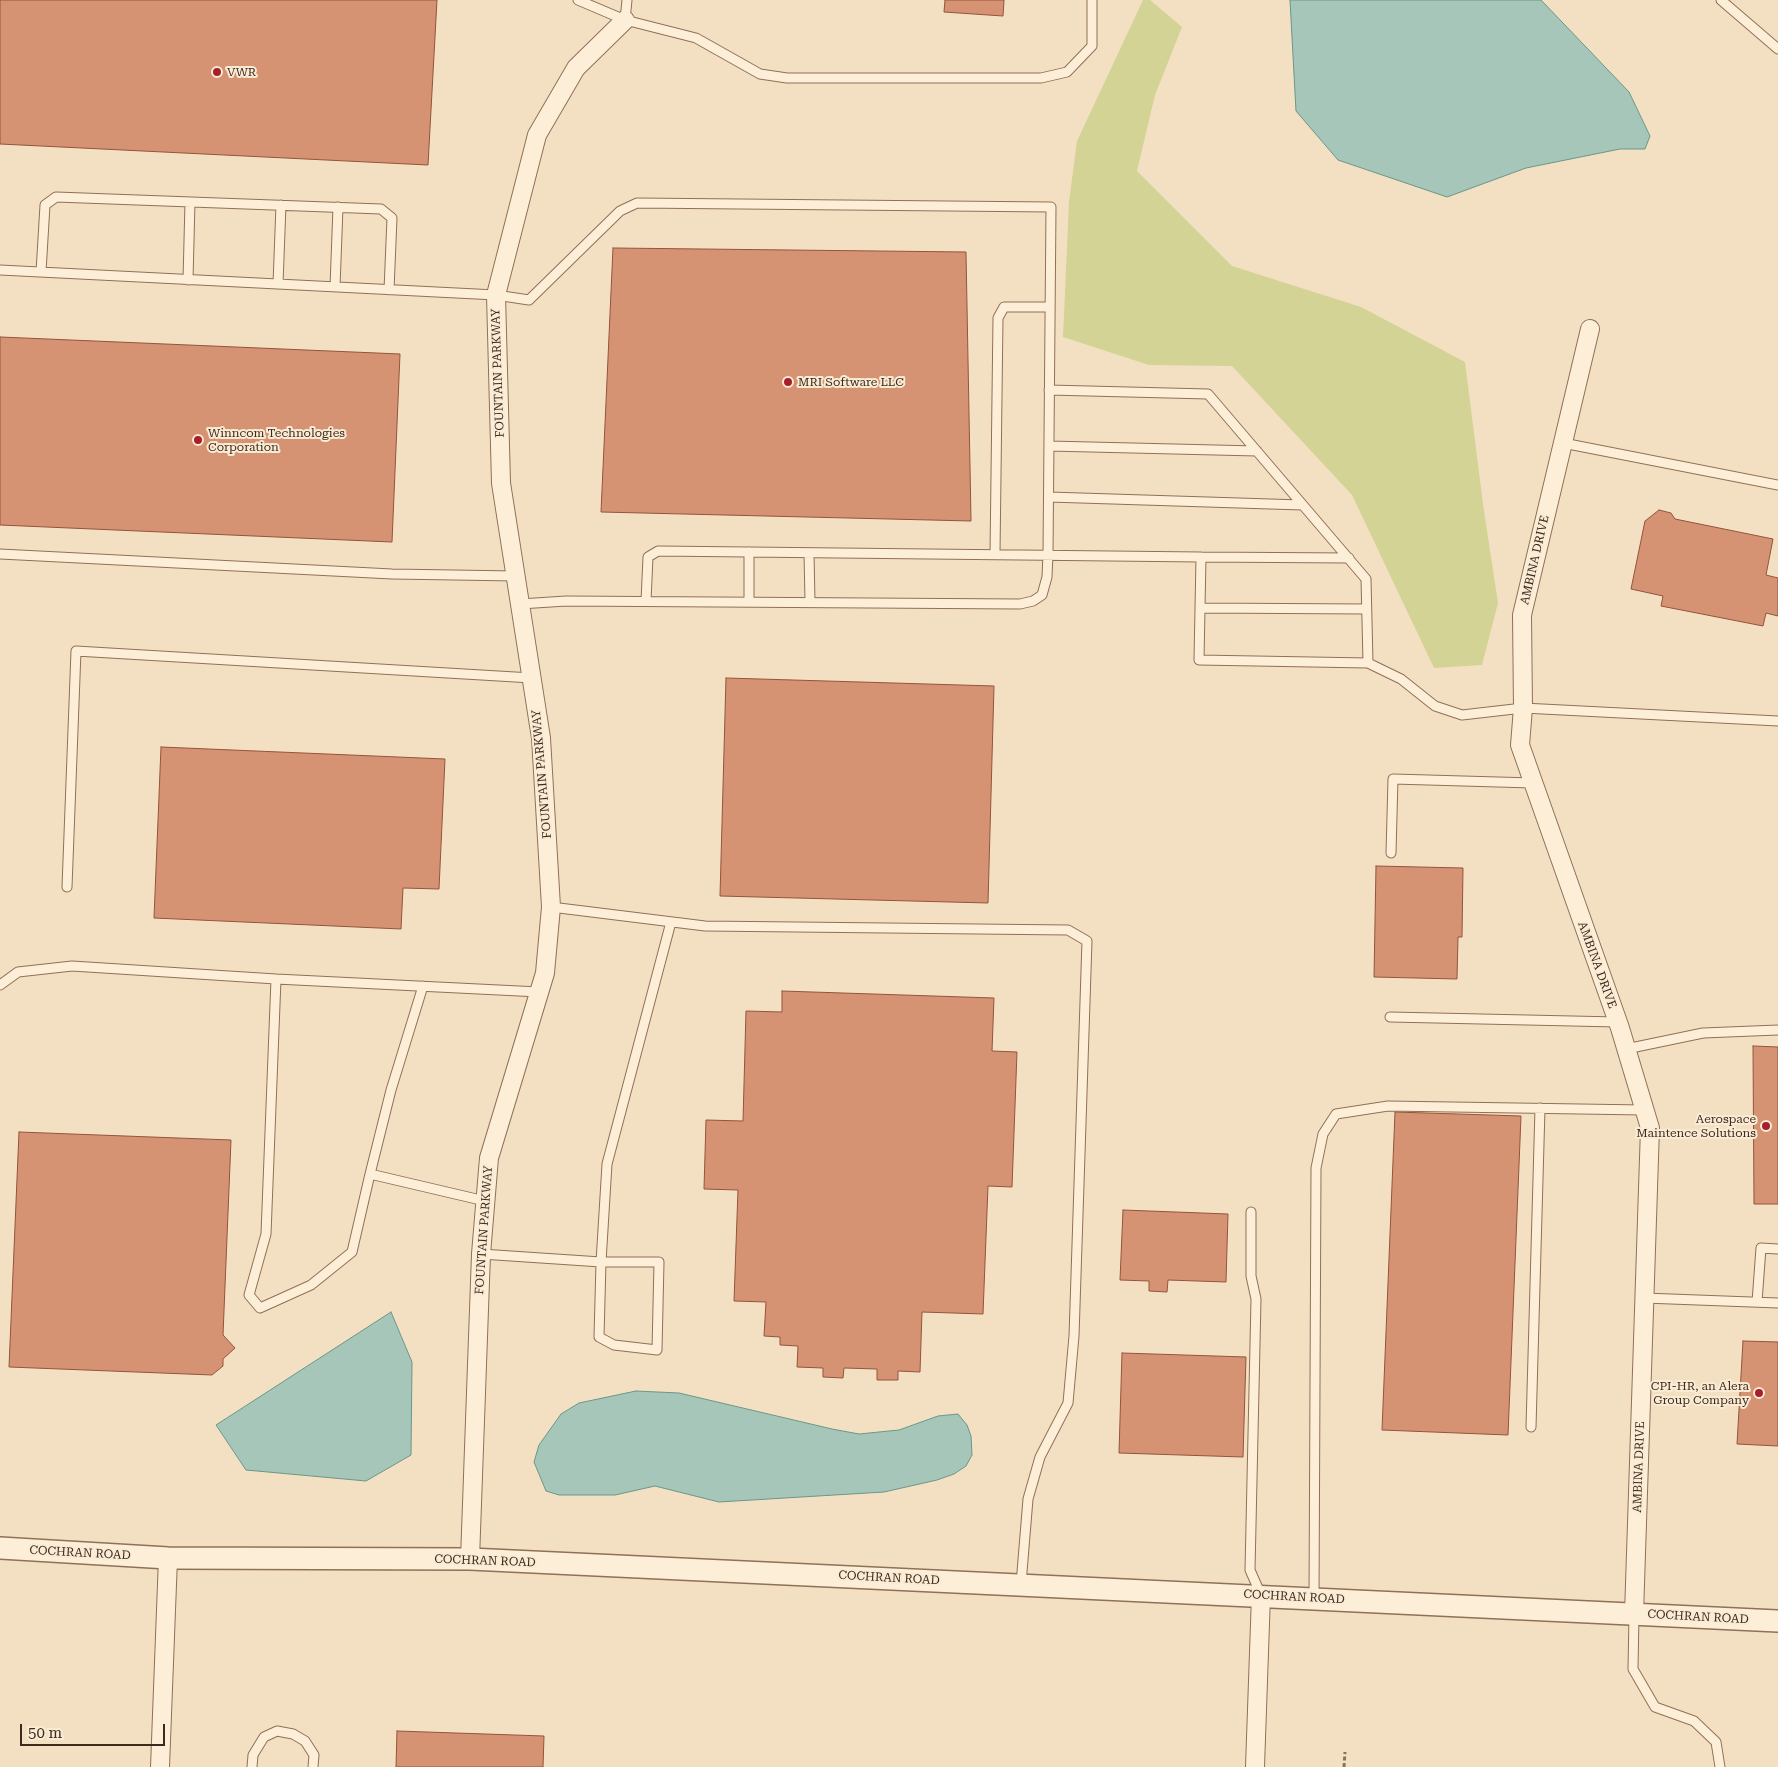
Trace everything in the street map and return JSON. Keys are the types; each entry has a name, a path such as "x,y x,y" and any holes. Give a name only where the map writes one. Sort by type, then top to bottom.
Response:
{"street":[{"name":"FOUNTAIN PARKWAY","path":"470,1559 481,1254 489,1158 545,973 551,907 542,738 501,483 496,296 537,136 576,68 625,20"},
{"name":"AMBINA DRIVE","path":"1590,329 1522,615 1524,708 1520,745 1618,1022 1650,1128 1634,1614"},
{"name":"COCHRAN ROAD","path":"0,1548 168,1558 470,1559 1262,1595 1778,1621"},
{"path":"160,1767 168,1558"},
{"path":"1255,1767 1262,1595"}],"lane":[{"path":"578,0 625,20 696,38 760,74 787,78 1041,78 1067,72 1092,46 1092,0"},
{"path":"625,20 627,0"},
{"path":"1721,0 1778,49"},
{"path":"41,272 45,205 56,197 381,209 392,218 390,290"},
{"path":"188,280 190,202"},
{"path":"0,270 496,296 529,300 620,211 636,202 1051,207 1048,554 1047,577 1042,595 1033,601 1020,604 566,601 520,604"},
{"path":"278,284 281,205"},
{"path":"335,287 338,207"},
{"path":"995,554 998,318 1004,307 1049,307"},
{"path":"1049,390 1208,394 1366,579 1368,663"},
{"path":"1563,443 1778,485"},
{"path":"1049,446 1257,451"},
{"path":"1049,497 1302,505"},
{"path":"646,602 648,557 658,551 1348,558"},
{"path":"749,552 749,602"},
{"path":"809,553 810,602"},
{"path":"0,554 392,574 516,576"},
{"path":"1201,557 1199,660 1368,663 1401,679 1435,706 1462,715 1524,708 1778,721"},
{"path":"1200,608 1366,609"},
{"path":"67,887 76,650 532,678"},
{"path":"1391,853 1393,779 1533,784"},
{"path":"551,907 705,926 1068,930 1087,941 1074,1336 1068,1403 1040,1457 1028,1500 1021,1584"},
{"path":"481,1254 601,1262 659,1262 657,1350 614,1345 599,1337 601,1262 607,1164 671,922"},
{"path":"0,985 18,972 72,966 276,979 539,992"},
{"path":"276,979 266,1234 249,1295 260,1308 312,1285 352,1252 391,1090 423,986"},
{"path":"1390,1017 1618,1022"},
{"path":"1626,1049 1703,1033 1778,1030"},
{"path":"1314,1598 1316,1168 1323,1134 1336,1114 1388,1106 1644,1110"},
{"path":"1531,1427 1540,1108"},
{"path":"370,1174 485,1201"},
{"path":"1251,1212 1251,1276 1256,1299 1250,1570 1262,1595"},
{"path":"1757,1302 1761,1248 1778,1249"},
{"path":"1644,1298 1778,1303"},
{"path":"1634,1614 1633,1669 1655,1707 1694,1721 1716,1742 1720,1767"},
{"path":"252,1767 253,1755 264,1737 277,1732 293,1734 305,1741 314,1756 313,1767"}],"path":[{"path":"1344,1767 1345,1752"}],"green space":[{"path":"1143,0 1150,0 1182,27 1155,95 1137,171 1232,266 1361,307 1465,362 1498,603 1482,665 1434,668 1352,495 1232,366 1149,365 1063,337 1069,202 1077,141"}],"shaded area":[{"path":"1290,0 1541,0 1629,92 1650,136 1645,149 1620,149 1526,168 1447,197 1338,160 1296,111"},
{"path":"391,1312 412,1362 411,1455 366,1481 246,1470 216,1425"},
{"path":"636,1391 679,1393 859,1434 899,1430 938,1416 958,1414 967,1425 971,1436 972,1455 966,1466 954,1474 937,1480 884,1492 719,1502 655,1486 615,1495 559,1495 546,1491 534,1462 539,1445 561,1414 579,1403"}],"building":[{"name":"VWR","path":"0,0 437,0 428,165 0,144"},
{"path":"945,0 1004,0 1003,16 944,12"},
{"name":"MRI Software LLC","path":"613,248 966,252 971,521 601,512"},
{"name":"Winncom Technologies Corporation","path":"0,337 400,354 392,542 0,525"},
{"path":"1659,510 1671,513 1675,519 1773,539 1766,575 1778,578 1778,616 1766,613 1763,626 1661,606 1663,596 1631,589 1645,521"},
{"path":"726,678 994,686 988,903 720,896"},
{"path":"161,747 445,759 439,889 403,888 401,929 154,918"},
{"path":"1376,866 1463,868 1462,937 1458,937 1457,979 1374,977"},
{"path":"782,991 994,998 992,1051 1017,1052 1012,1187 988,1186 983,1314 922,1312 920,1372 898,1371 898,1380 877,1380 877,1369 844,1368 843,1378 823,1377 823,1368 797,1367 798,1346 780,1345 780,1337 764,1336 766,1302 734,1301 738,1190 704,1189 706,1120 743,1121 746,1011 782,1012"},
{"name":"Aerospace Maintence Solutions","path":"1753,1046 1778,1047 1778,1204 1754,1204"},
{"path":"1395,1112 1521,1116 1508,1435 1382,1430"},
{"path":"19,1132 231,1140 223,1335 235,1348 223,1359 223,1366 212,1375 9,1367"},
{"path":"1123,1210 1228,1214 1226,1282 1168,1280 1167,1292 1149,1291 1149,1281 1120,1280"},
{"name":"CPI-HR, an Alera Group Company","path":"1743,1341 1778,1342 1778,1446 1737,1444"},
{"path":"1122,1353 1246,1357 1243,1457 1119,1453"},
{"path":"397,1731 544,1736 543,1767 396,1767"}],"place":[{"name":"VWR","path":"217,72"},
{"name":"MRI Software LLC","path":"788,382"},
{"name":"Winncom Technologies Corporation","path":"198,440"},
{"name":"Aerospace Maintence Solutions","path":"1766,1126"},
{"name":"CPI-HR, an Alera Group Company","path":"1759,1393"}]}
